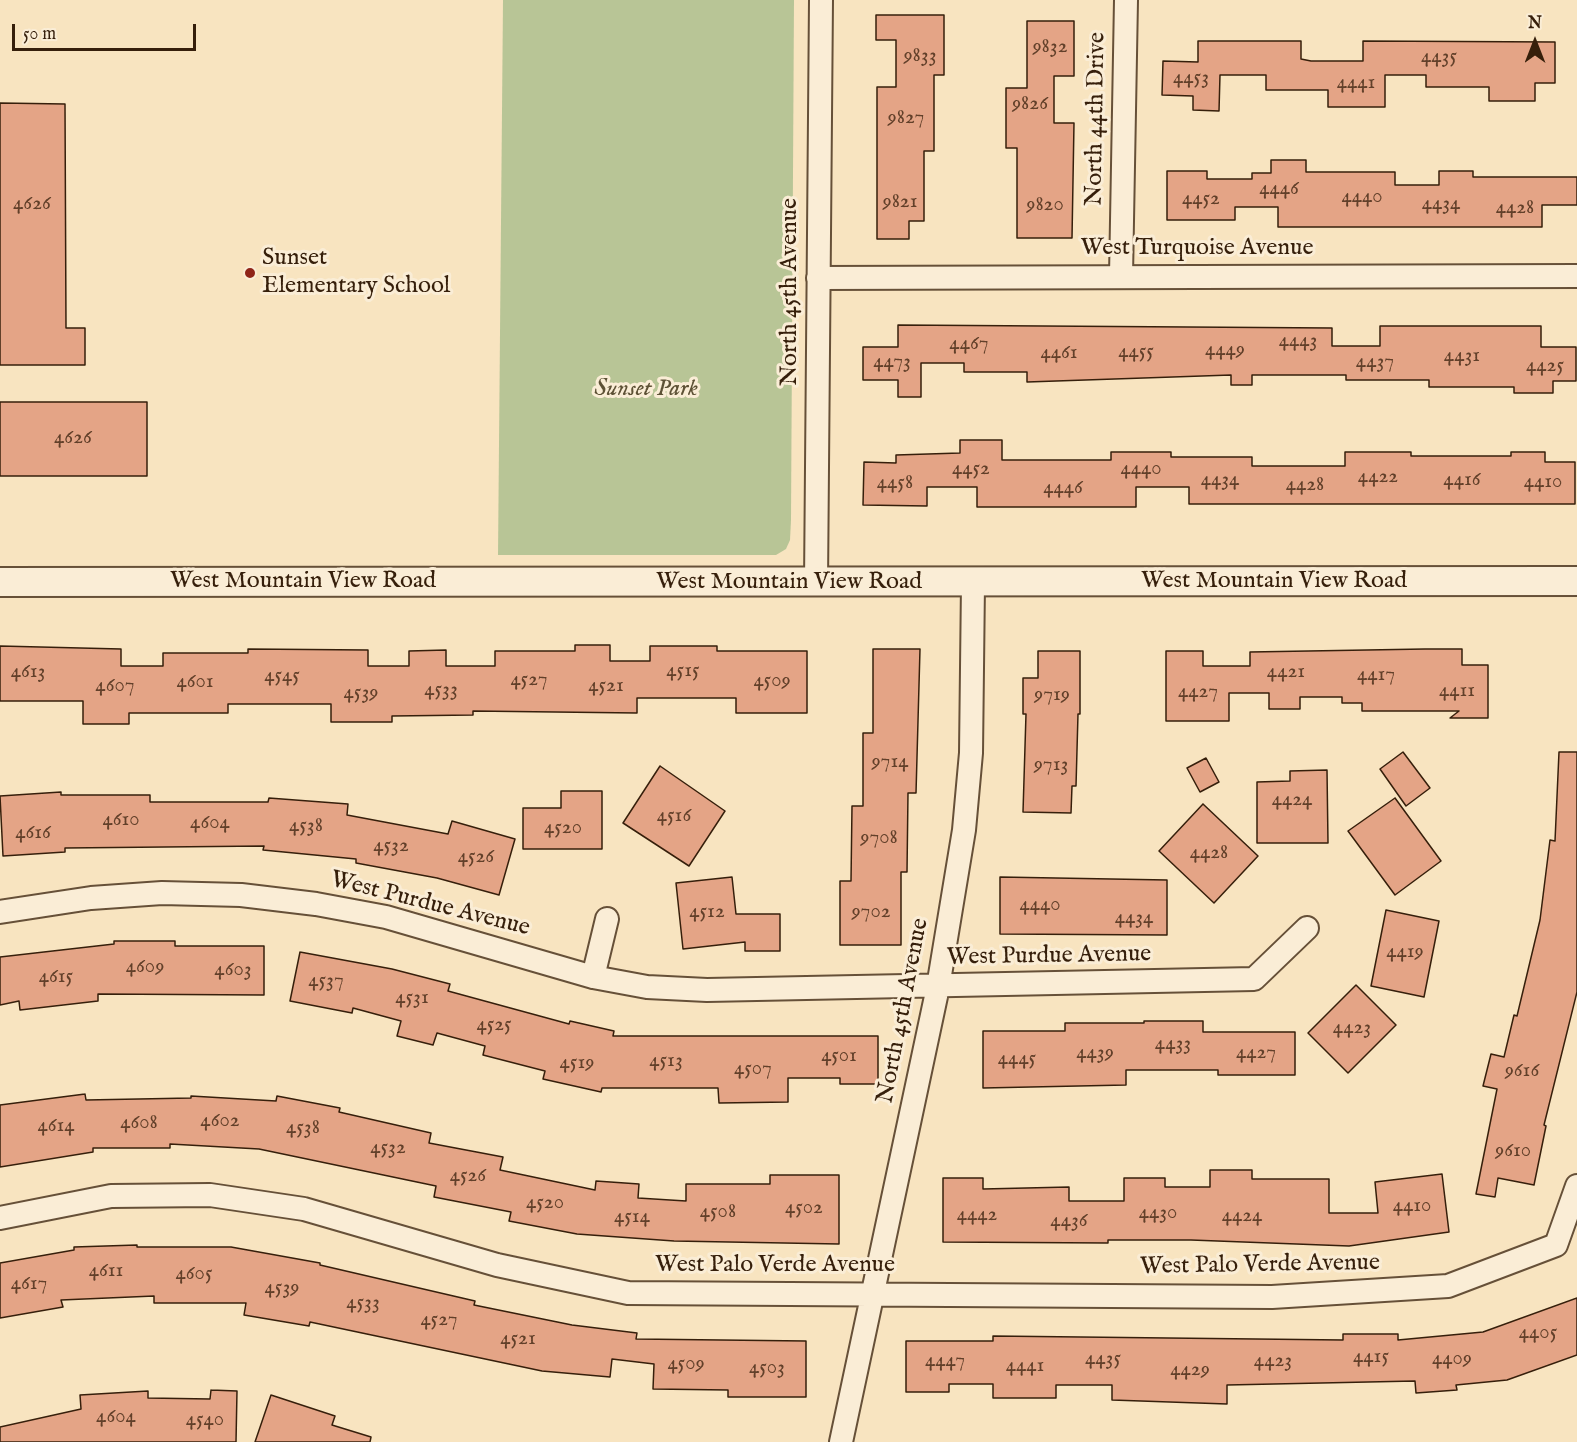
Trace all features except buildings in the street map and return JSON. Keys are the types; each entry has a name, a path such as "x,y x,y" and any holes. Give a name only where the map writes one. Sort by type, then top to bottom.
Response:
{"street":[{"name":"North 45th Avenue","path":"816,584 820,0"},
{"name":"North 44th Drive","path":"1121,276 1126,0"},
{"name":"West Turquoise Avenue","path":"818,278 1577,276"},
{"name":"West Mountain View Road","path":"0,582 816,584 1577,581"},
{"name":"North 45th Avenue","path":"841,1442 875,1294 938,987 969,781 973,583"},
{"name":"West Purdue Avenue","path":"0,912 91,898 162,893 241,895 316,904 386,917 593,977 647,987 707,990 1254,979 1307,928"},
{"path":"593,977 607,919"},
{"name":"West Palo Verde Avenue","path":"0,1218 30,1209 111,1196 210,1195 304,1209 497,1265 628,1293 1272,1297 1448,1286 1556,1245 1577,1186"}],"green space":[{"name":"Sunset Park","path":"503,0 794,0 791,520 790,540 786,549 776,555 498,555"}],"place":[{"name":"Sunset Elementary School","path":"250,273"}]}
